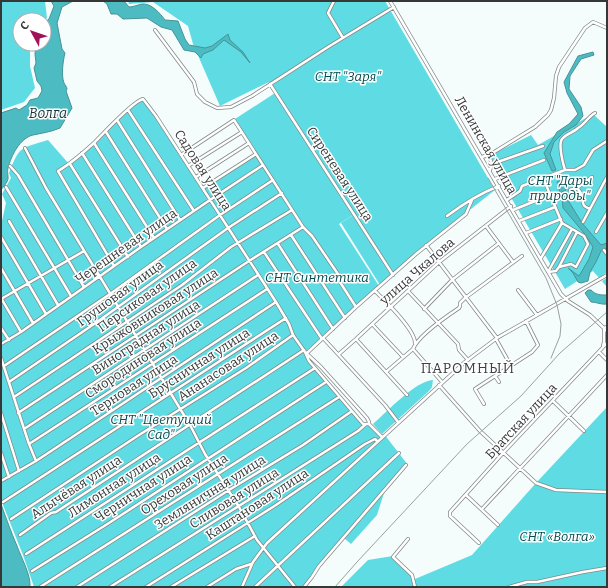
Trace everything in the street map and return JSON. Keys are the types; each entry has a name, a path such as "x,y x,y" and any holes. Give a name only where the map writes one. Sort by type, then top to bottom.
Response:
{"street":[{"path":"334,1 328,13 343,38"},
{"name":"Ленинская улица","path":"390,1 565,299"},
{"path":"155,30 194,82 197,94 205,102 217,108 231,107 394,7"},
{"path":"482,157 491,154 535,127 548,115 554,98 556,76 559,67 585,28 593,22 607,28"},
{"name":"Сиреневая улица","path":"270,84 393,275"},
{"name":"Садовая улица","path":"114,266 58,171 70,164 94,143 140,99 144,99 276,302 286,318 293,335 305,351"},
{"path":"128,110 194,211"},
{"path":"565,170 561,155 560,143 562,138 579,128 590,116 595,113"},
{"path":"117,120 180,220"},
{"path":"181,155 234,120 292,210 312,236 356,307"},
{"path":"106,132 167,229"},
{"path":"188,166 242,132"},
{"path":"507,200 520,192 522,186 565,170 575,170 584,165 594,150 607,141"},
{"path":"94,143 154,238"},
{"path":"196,177 249,143"},
{"path":"492,164 543,146"},
{"path":"25,148 46,188 160,379 239,506 255,536 295,587"},
{"path":"82,153 142,247"},
{"path":"203,188 256,154"},
{"path":"490,170 492,164 490,158 491,154"},
{"path":"495,179 544,160"},
{"path":"70,164 128,257"},
{"name":"Черешневая улица","path":"1,344 21,332 180,220 263,165"},
{"path":"10,166 18,175 84,287"},
{"path":"547,176 544,180 562,221 584,236 588,244 576,267 571,264 559,267"},
{"path":"570,190 577,188 592,177"},
{"path":"583,222 607,177"},
{"path":"4,366 110,294 220,215 273,180"},
{"path":"603,184 607,187"},
{"path":"447,216 480,195 499,186"},
{"path":"6,187 71,296"},
{"path":"577,188 582,195 582,204 584,207 590,209"},
{"name":"Грушовая улица","path":"9,382 118,307 228,228 282,193"},
{"path":"513,210 550,195"},
{"name":"Алычёвая улица","path":"20,535 323,338 426,245 466,214 472,200"},
{"name":"улица Чкалова","path":"339,354 438,263 511,206"},
{"path":"519,221 555,206"},
{"name":"Персиковая улица","path":"14,397 182,285 231,247 292,210"},
{"path":"596,232 607,213"},
{"path":"9,221 58,305"},
{"path":"526,233 562,221"},
{"path":"540,258 562,221"},
{"path":"486,226 512,262"},
{"name":"Крыжовниковая улица","path":"18,413 249,261 304,227"},
{"path":"548,272 572,229"},
{"path":"548,272 556,271 559,267 577,232"},
{"path":"291,235 345,318"},
{"path":"1,237 46,314"},
{"path":"424,309 452,280 499,243"},
{"path":"278,244 333,328"},
{"path":"426,245 496,339 511,366"},
{"path":"604,250 607,254"},
{"path":"21,332 1,298 84,251"},
{"path":"264,252 323,338 385,405 398,422"},
{"path":"386,372 413,349 415,344 459,308 460,303 465,298 522,256"},
{"path":"1,268 33,323"},
{"name":"Виноградная улица","path":"24,428 258,275"},
{"path":"242,587 252,564 264,547 442,382 496,339 607,275"},
{"name":"Смородиновая улица","path":"29,444 267,289"},
{"path":"518,290 537,315"},
{"path":"375,291 411,330 415,344"},
{"path":"408,291 458,344 459,350 468,360"},
{"path":"565,299 590,315 601,326 606,328 607,331"},
{"name":"Терновая улица","path":"1,481 36,461 276,302"},
{"name":"Брусничная улица","path":"3,502 286,318"},
{"path":"484,404 476,389 532,352 538,345 538,342 526,321"},
{"path":"372,324 403,357"},
{"path":"1,328 9,340"},
{"path":"602,349 606,328"},
{"name":"Ананасовая улица","path":"11,519 246,368 293,335"},
{"path":"356,339 407,395"},
{"name":"Братская улица","path":"479,543 450,516 450,512 503,453 607,343"},
{"path":"413,349 442,382"},
{"path":"305,351 307,358 326,382 363,424 367,424 382,437"},
{"path":"305,351 367,418 370,422 367,424"},
{"path":"599,352 607,360"},
{"path":"1,358 18,413 36,461"},
{"name":"Лимонная улица","path":"26,554 315,368"},
{"path":"495,376 499,382"},
{"path":"482,509 607,376"},
{"name":"Черничная улица","path":"32,570 109,523 326,382"},
{"path":"439,385 469,420 536,483 556,490 607,492"},
{"name":"Ореховая улица","path":"40,587 339,397"},
{"path":"553,401 584,431"},
{"name":"Земляничная улица","path":"77,587 229,490 303,445 352,411"},
{"path":"1,413 19,471"},
{"name":"Сливовая улица","path":"110,587 367,424"},
{"name":"Каштановая улица","path":"146,587 248,522 365,444 375,439 377,441"},
{"path":"1,453 9,477"},
{"path":"255,587 399,453"},
{"path":"304,587 319,566 406,465"},
{"path":"466,495 498,524"},
{"path":"171,587 255,536"},
{"path":"408,539 393,557 412,575 415,587"},
{"path":"207,587 236,569 252,564"},
{"path":"509,587 527,582 537,582 607,568"}],"green space":[{"path":"1,1 45,1 46,12 12,12 12,52 30,52 30,66 35,88 24,102 1,110"},
{"name":"СНТ \"Заря\"","path":"128,1 385,1 495,190 424,246 380,285 341,223 355,214 269,82 220,106 193,44 188,26 153,2 129,4"},
{"name":"СНТ \"Цветущий Сад\"","path":"275,93 353,215 339,224 379,286 305,352 289,326 314,368 363,426 368,423 381,437 384,434 408,465 384,493 377,515 351,544 344,538 320,565 312,579 305,587 34,587 1,500 1,225 6,203 2,194 11,178 9,173 16,157 22,149 48,140 69,164 141,99 145,100 202,187 256,153 235,119"},
{"name":"СНТ \"Дары природы\"","path":"593,114 607,127 607,272 599,278 593,271 565,289 487,157 531,135 538,145"},
{"path":"607,278 607,287 600,279 602,281"},
{"path":"433,380 432,387 429,391 382,434 373,424 410,391 426,382"},
{"name":"СНТ «Волга»","path":"607,407 607,587 341,587 368,560 393,556 412,574 415,579 472,555 536,483"}],"water":[{"name":"Волга","path":"51,1 73,1 62,7 57,23 62,49 65,53 63,80 67,88 66,91 72,108 60,128 28,137 20,144 11,158 8,169 8,180 1,190 1,113 16,108 19,110 27,105 30,100 38,98 42,91 41,86 37,81 34,68 36,63 35,52 52,52 52,12 54,6"},
{"path":"103,1 124,1 129,7 142,4 149,5 165,20 178,21 189,45 205,48 212,46 228,34 230,40 243,52 250,63 241,52 224,40 213,50 203,54 201,58 195,52 184,50 172,30 161,27 147,18 123,19 117,14 111,14 107,4"},
{"path":"593,52 594,55 581,59 570,76 569,89 581,107 583,116 576,125 564,132 554,142 550,154 556,170 552,171 544,153 557,132 569,124 578,114 567,93 564,82 578,56"},
{"path":"561,180 566,190 560,193 557,182"},
{"path":"562,196 566,197 582,223 601,245 607,243 607,248 601,251 590,272 588,281 581,283 578,282 568,268 579,276 589,259 593,247 584,233 563,208"},
{"path":"588,290 598,294 607,295 607,304 591,302 585,293"},
{"path":"1,504 27,572 30,587 1,587"}],"railway":[{"path":"488,178 546,278 557,305 561,324 560,336 551,358"},
{"path":"335,587 467,444 521,396 560,353 607,312"}],"district":[{"name":"ПАРОМНЫЙ","path":"468,368"}],"park label":[{"name":"СНТ Синтетика","path":"317,277"}]}
